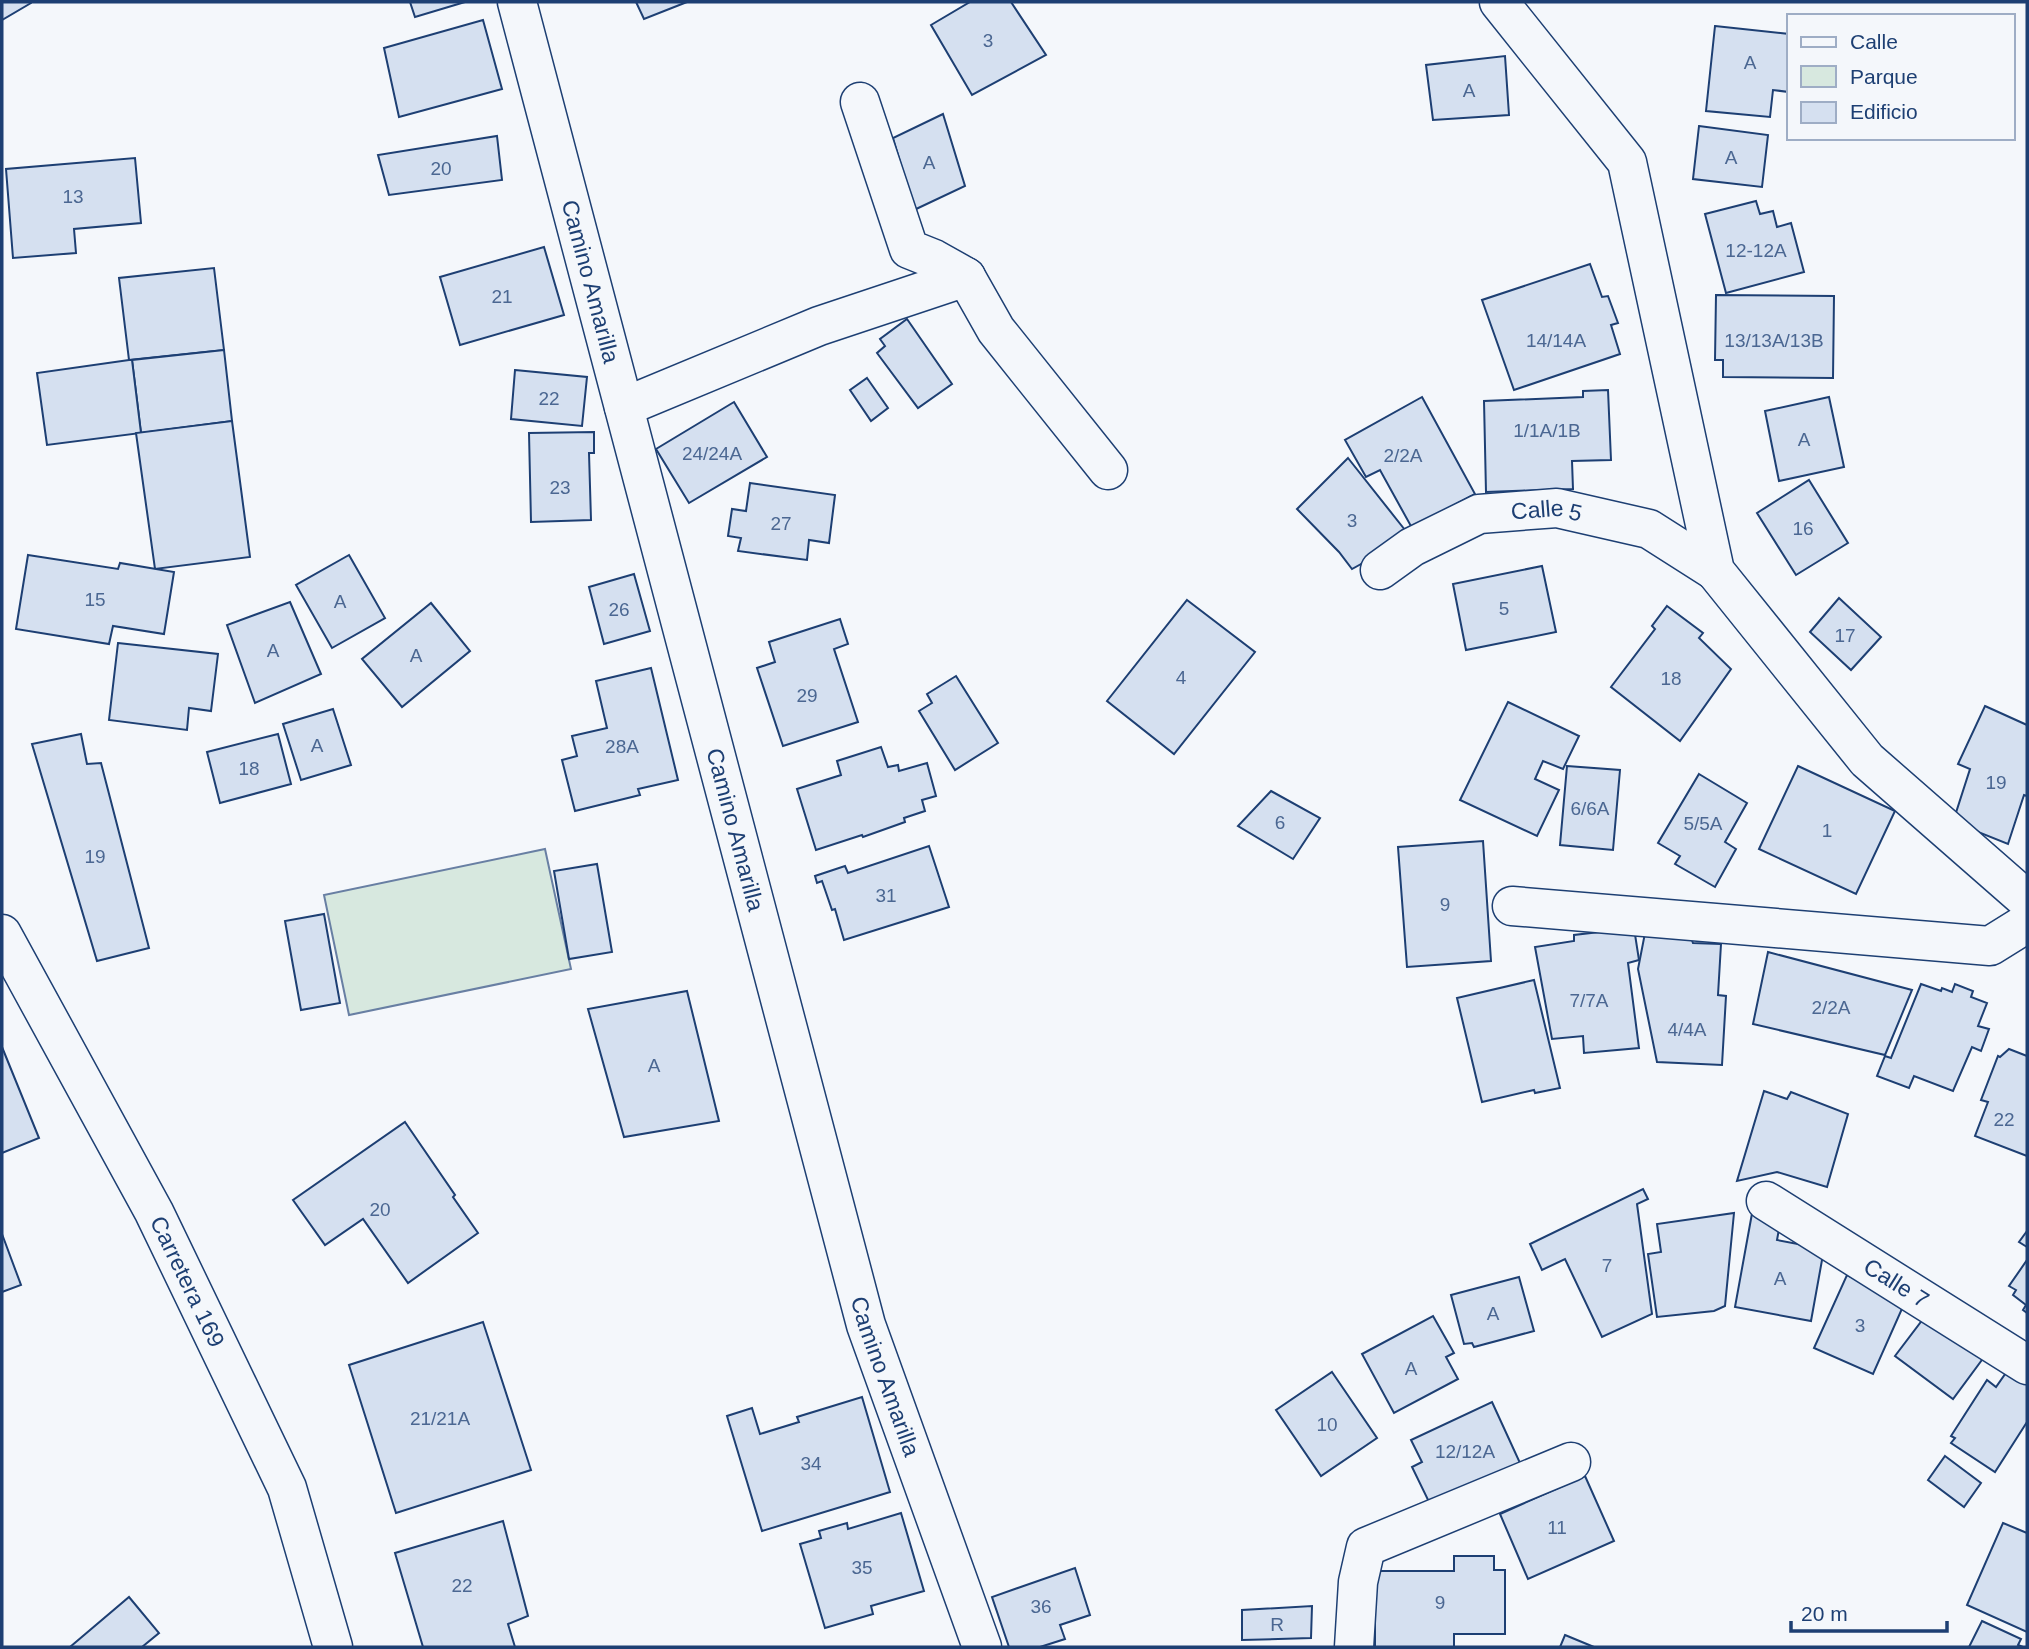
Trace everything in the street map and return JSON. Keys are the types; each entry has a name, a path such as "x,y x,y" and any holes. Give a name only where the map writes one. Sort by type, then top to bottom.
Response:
{"street":[{"name":"Camino Amarilla","path":"517,2 866,1325 982,1647"},
{"path":"1499,2 1627,162 1715,571 1867,760 2027,900"},
{"path":"860,102 909,249 966,277 996,330 1108,470"},
{"path":"624,407 819,326 966,277"},
{"name":"Calle 5","path":"1380,570 1412,547 1479,513 1557,508 1649,529 1715,571"},
{"path":"1512,906 1990,946 2027,923"},
{"name":"Carretera 169","path":"2,934 154,1212 287,1488 333,1647"},
{"name":"Calle 7","path":"1766,1200 2027,1365"},
{"path":"1354,1647 1358,1582 1366,1547 1571,1462"}],"green space":[{"path":"545,849 571,969 349,1015 324,895"}],"building":[{"path":"2,2 31,2 31,3 2,20"},
{"path":"410,2 465,2 415,17"},
{"path":"636,2 687,2 644,19"},
{"path":"970,2 1011,2 1046,55 972,95 931,25"},
{"path":"483,20 502,89 399,117 384,48"},
{"path":"1715,26 1787,34 1787,92 1773,90 1770,117 1706,111"},
{"path":"1505,56 1509,115 1433,120 1426,65"},
{"path":"943,114 965,186 914,210 893,138"},
{"path":"1699,126 1768,135 1762,187 1693,179"},
{"path":"497,136 502,180 389,195 378,155"},
{"path":"135,158 141,223 74,229 76,253 13,258 6,169"},
{"path":"1756,201 1760,214 1773,211 1777,227 1791,223 1804,272 1726,293 1705,214"},
{"path":"544,247 564,315 460,345 440,277"},
{"path":"1590,264 1602,297 1608,296 1618,323 1611,325 1620,354 1514,390 1482,300"},
{"path":"214,268 224,350 129,360 119,278"},
{"path":"1716,295 1834,296 1833,378 1723,377 1723,360 1715,360"},
{"path":"907,319 952,384 918,408 877,353 885,346 880,339"},
{"path":"224,350 232,421 141,433 132,360"},
{"path":"132,360 141,433 47,445 37,373"},
{"path":"515,370 587,377 582,426 511,419"},
{"path":"867,378 888,408 871,421 850,390"},
{"path":"1608,390 1611,460 1572,461 1573,489 1486,492 1484,401 1583,397 1583,391"},
{"path":"1422,397 1475,494 1412,528 1380,470 1366,477 1345,440"},
{"path":"1829,397 1844,467 1779,481 1765,411"},
{"path":"734,402 767,457 689,503 656,449"},
{"path":"232,421 250,557 155,569 136,433"},
{"path":"594,432 594,453 589,453 591,520 531,522 529,433"},
{"path":"1348,458 1405,530 1370,559 1352,569 1297,509"},
{"path":"1809,480 1848,543 1796,575 1757,513"},
{"path":"750,483 835,495 829,543 809,540 807,560 738,551 741,538 728,536 732,509 746,511"},
{"path":"28,555 118,569 120,563 174,572 164,634 113,626 109,644 16,629"},
{"path":"349,555 385,618 332,648 296,585"},
{"path":"1542,566 1556,632 1466,650 1453,584"},
{"path":"634,574 650,631 604,644 589,587"},
{"path":"1839,598 1881,637 1851,670 1810,632"},
{"path":"1187,600 1255,652 1174,754 1107,701"},
{"path":"290,602 321,674 255,703 227,625"},
{"path":"431,603 470,651 402,707 362,659"},
{"path":"1667,606 1703,633 1699,638 1731,669 1680,741 1611,687 1655,629 1652,626"},
{"path":"840,619 848,644 834,649 858,722 783,746 757,668 775,662 769,642"},
{"path":"118,643 218,654 211,711 189,708 187,730 109,720"},
{"path":"651,668 678,780 638,789 640,795 575,811 562,760 577,756 572,736 607,728 596,681"},
{"path":"956,676 998,743 955,770 919,711 932,703 927,694"},
{"path":"1508,702 1579,736 1563,769 1543,761 1535,779 1559,790 1537,836 1460,800"},
{"path":"1985,706 2027,725 2027,796 2024,795 2008,844 1953,822 1970,769 1958,764"},
{"path":"333,709 351,765 301,780 283,724"},
{"path":"81,734 87,764 101,763 149,948 97,961 32,744"},
{"path":"278,734 291,784 220,803 207,752"},
{"path":"881,747 888,767 898,765 899,771 927,763 936,796 922,800 925,811 904,818 905,822 816,850 797,789 841,775 837,761"},
{"path":"1567,766 1620,770 1613,850 1560,845"},
{"path":"1798,766 1895,811 1856,894 1759,849"},
{"path":"1699,774 1747,803 1725,842 1736,849 1715,887 1675,864 1680,856 1658,843"},
{"path":"1271,791 1320,818 1293,859 1238,826"},
{"path":"1483,841 1491,961 1407,967 1398,847"},
{"path":"929,846 949,907 844,940 835,909 832,910 822,881 817,883 815,876 845,866 848,873"},
{"path":"597,864 612,952 569,959 554,871"},
{"path":"324,914 340,1003 301,1010 285,921"},
{"path":"1634,928 1639,960 1628,963 1639,1048 1584,1053 1583,1036 1552,1039 1535,947 1574,941 1574,935"},
{"path":"1645,933 1690,935 1693,943 1721,944 1718,995 1726,996 1722,1065 1657,1062 1638,969"},
{"path":"1768,952 1912,990 1885,1055 1753,1024"},
{"path":"1534,980 1560,1088 1535,1093 1534,1090 1482,1102 1457,998"},
{"path":"1921,984 1952,992 1955,984 1973,991 1971,997 1987,1003 1978,1026 1989,1029 1981,1051 1972,1047 1953,1091 1914,1076 1909,1088 1877,1076 1885,1056 1891,1058"},
{"path":"687,991 719,1121 624,1137 588,1009"},
{"path":"2,1047 39,1138 2,1153"},
{"path":"2009,1049 2027,1056 2027,1156 1975,1136 1988,1102 1981,1100 1998,1056"},
{"path":"1764,1091 1787,1099 1791,1092 1848,1114 1827,1187 1777,1172 1737,1181"},
{"path":"405,1122 478,1233 408,1283 363,1219 325,1245 293,1200"},
{"path":"1643,1189 1648,1199 1637,1204 1652,1314 1602,1337 1565,1259 1542,1270 1530,1244"},
{"path":"1753,1208 1782,1213 1777,1240 1824,1249 1811,1321 1735,1307"},
{"path":"1734,1213 1725,1306 1714,1311 1657,1317 1648,1254 1661,1252 1657,1224"},
{"path":"2027,1231 2027,1247 2019,1242"},
{"path":"2,1234 21,1285 2,1292"},
{"path":"2027,1260 2027,1313 2023,1310 2026,1305 2013,1295 2016,1290 2009,1286"},
{"path":"1847,1275 1905,1302 1873,1374 1814,1348"},
{"path":"1519,1277 1534,1331 1474,1347 1472,1343 1464,1344 1451,1295"},
{"path":"1933,1306 1990,1349 1953,1399 1895,1356"},
{"path":"1433,1316 1454,1353 1446,1357 1458,1379 1394,1413 1362,1354"},
{"path":"483,1322 531,1470 396,1513 349,1365"},
{"path":"2008,1370 2027,1383 2027,1422 1995,1472 1951,1443 1955,1438 1951,1436 1987,1380 1996,1387"},
{"path":"1332,1372 1377,1438 1321,1476 1276,1410"},
{"path":"862,1397 890,1492 762,1531 727,1416 752,1408 760,1434 799,1422 797,1417"},
{"path":"1492,1402 1520,1463 1430,1504 1412,1467 1422,1462 1411,1440"},
{"path":"1945,1456 1981,1483 1964,1507 1928,1480"},
{"path":"1585,1476 1614,1541 1528,1579 1500,1514"},
{"path":"901,1513 924,1591 871,1606 873,1614 825,1628 800,1544 821,1538 819,1531 847,1523 848,1529"},
{"path":"503,1521 528,1616 508,1624 515,1647 423,1647 395,1553"},
{"path":"2003,1523 2027,1533 2027,1632 1967,1605"},
{"path":"1454,1556 1494,1556 1494,1570 1505,1570 1505,1634 1454,1634 1454,1647 1375,1647 1375,1571 1454,1571"},
{"path":"1075,1568 1090,1615 1060,1625 1065,1639 1040,1647 1009,1647 992,1597"},
{"path":"129,1597 159,1633 142,1647 70,1647"},
{"path":"1312,1606 1311,1638 1242,1640 1242,1610"},
{"path":"1982,1621 2021,1639 2018,1645 2023,1647 1969,1647"},
{"path":"1565,1635 1594,1647 1560,1647"}]}
